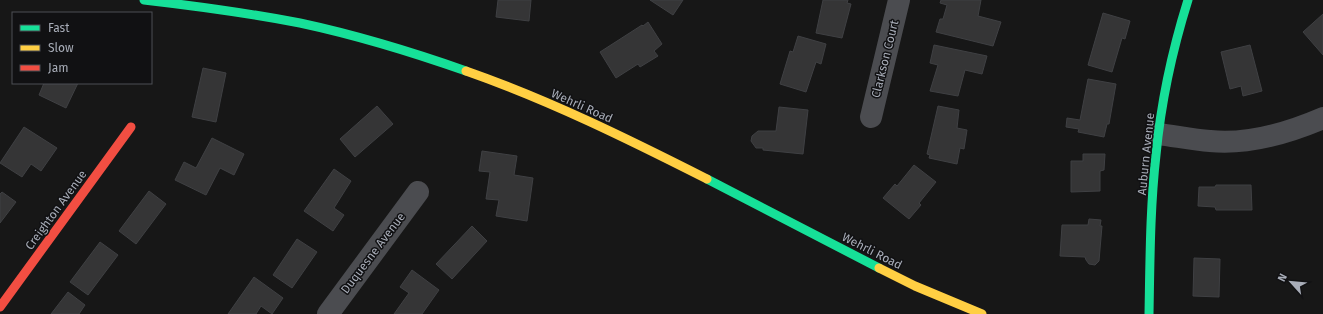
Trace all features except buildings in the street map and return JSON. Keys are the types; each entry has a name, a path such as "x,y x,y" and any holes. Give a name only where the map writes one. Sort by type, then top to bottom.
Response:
{"street":[{"name":"Wehrli Road","path":"144,0 229,10 275,18 362,38 496,81 573,113 662,156 915,286 982,314"},
{"name":"Clarkson Court","path":"871,117 899,0"},
{"name":"Auburn Avenue","path":"1149,314 1154,176 1158,134 1168,73 1188,0"},
{"path":"1158,134 1211,141 1248,140 1274,136 1303,127 1323,118"},
{"name":"Creighton Avenue","path":"0,307 131,127"},
{"name":"Duquesne Avenue","path":"328,314 418,192"}],"traffic: fast":[{"path":"144,0 222,10 300,23 384,44 466,71"},
{"path":"1149,314 1151,215 1158,135 1168,77 1188,0"},
{"path":"707,179 879,268"}],"traffic: slow":[{"path":"466,71 558,107 707,179"},
{"path":"879,268 915,286 982,314"}],"traffic: jam":[{"path":"0,307 131,127"}]}
